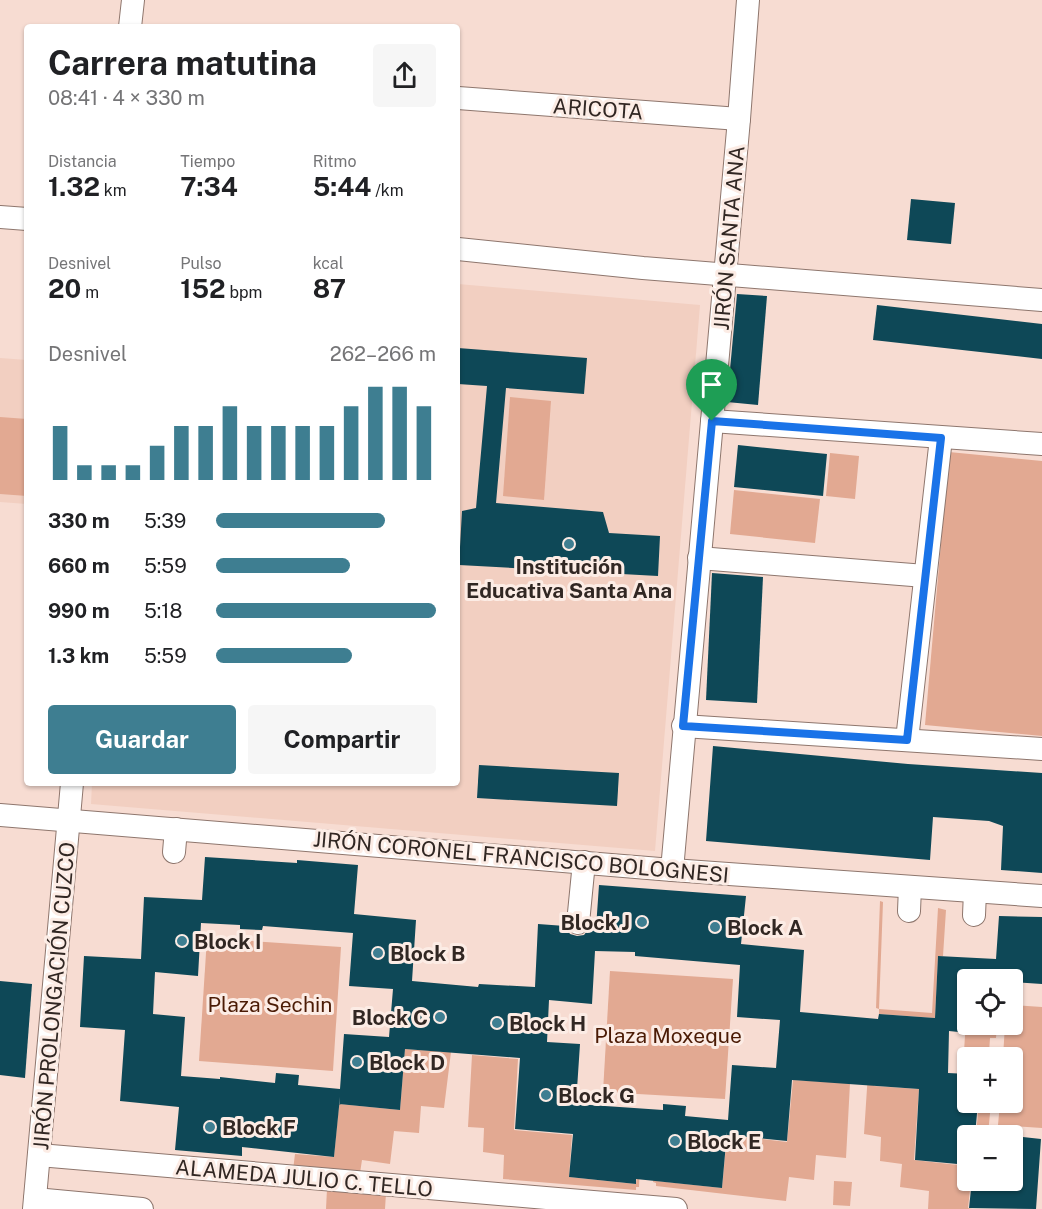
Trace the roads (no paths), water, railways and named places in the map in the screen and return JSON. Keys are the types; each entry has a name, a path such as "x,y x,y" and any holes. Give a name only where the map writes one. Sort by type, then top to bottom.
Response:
{"street":[{"path":"130,24 133,0"},
{"name":"JIRÓN SANTA ANA","path":"672,870 748,0"},
{"name":"ARICOTA","path":"460,98 739,119"},
{"path":"0,217 24,219"},
{"path":"460,249 1042,300"},
{"path":"712,421 1042,444"},
{"path":"907,740 941,438"},
{"path":"699,558 925,576"},
{"path":"683,726 1042,749"},
{"name":"JIRÓN PROLONGACIÓN CUZCO","path":"35,1204 39,1155 53,1117 72,786"},
{"name":"JIRÓN CORONEL FRANCISCO BOLOGNESI","path":"0,815 672,870 846,893 910,887 1042,896"},
{"path":"174,852 176,829"},
{"path":"579,923 584,862"},
{"path":"909,911 910,887"},
{"path":"974,915 975,892"},
{"name":"ALAMEDA JULIO C. TELLO","path":"39,1155 676,1209"},
{"path":"35,1204 142,1209"}],"place":[{"name":"Institución Educativa Santa Ana","path":"569,544"},
{"name":"Block J","path":"642,922"},
{"name":"Block A","path":"715,927"},
{"name":"Block I","path":"182,941"},
{"name":"Block B","path":"378,953"},
{"name":"Block C","path":"440,1017"},
{"name":"Block H","path":"497,1023"},
{"name":"Block D","path":"357,1062"},
{"name":"Block G","path":"546,1095"},
{"name":"Block F","path":"210,1127"},
{"name":"Block E","path":"675,1141"}],"park label":[{"name":"Plaza Sechin","path":"270,1004"},
{"name":"Plaza Moxeque","path":"668,1035"}]}
